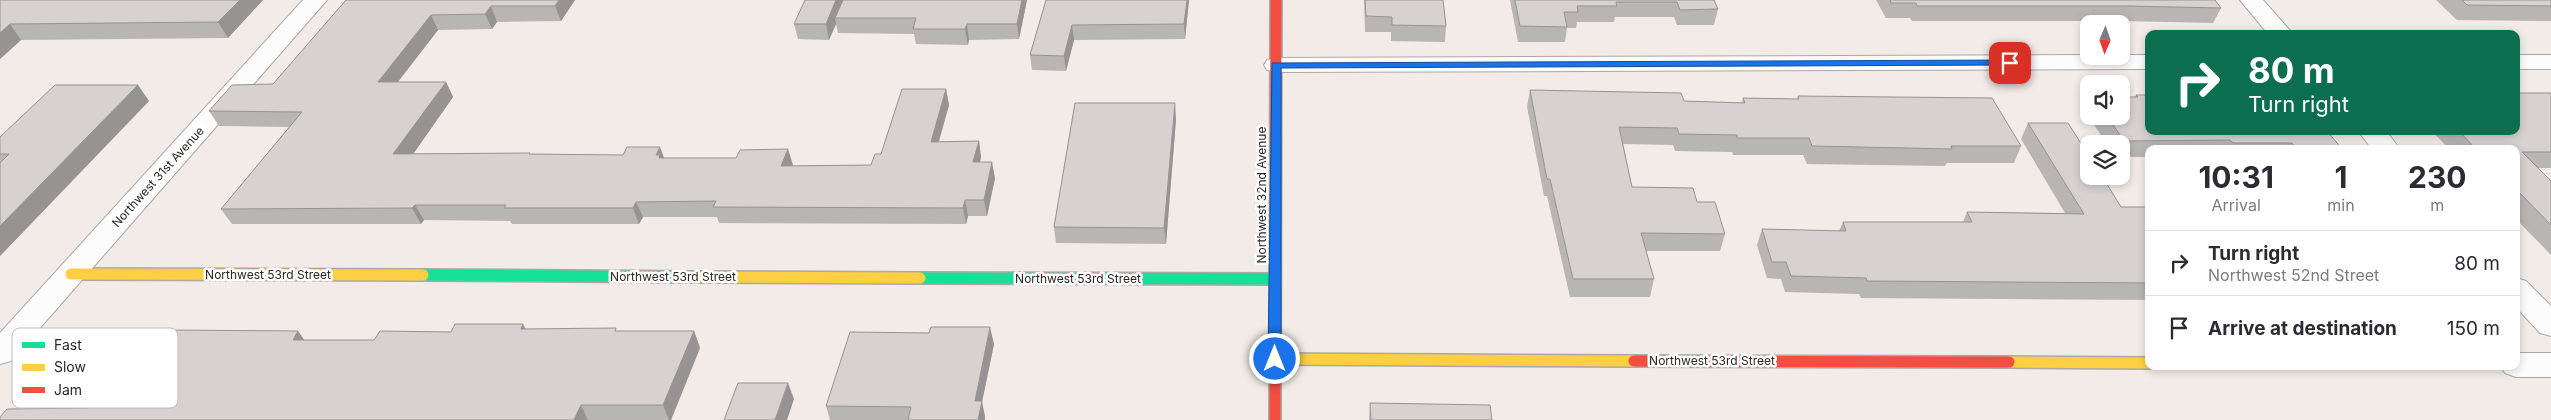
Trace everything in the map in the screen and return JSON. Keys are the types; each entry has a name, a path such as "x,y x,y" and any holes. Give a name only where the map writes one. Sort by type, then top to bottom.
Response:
{"street":[{"name":"Northwest 31st Avenue","path":"22,328 316,0"},
{"name":"Northwest 32nd Avenue","path":"1275,420 1276,0"},
{"path":"2251,0 2277,30"},
{"path":"1276,65 2145,62"},
{"path":"2520,62 2551,62"},
{"path":"2375,135 2383,145"},
{"name":"Northwest 53rd Street","path":"71,274 1275,280"},
{"path":"2520,292 2551,325"},
{"name":"Northwest 31st Avenue","path":"0,353 12,340"},
{"name":"Northwest 53rd Street","path":"1275,359 2145,363"},
{"path":"2520,365 2551,365"}],"building":[{"path":"0,0 240,0 218,22 10,24 0,33"},
{"path":"346,0 559,0 555,6 491,6 485,14 431,15 378,82 446,82 393,154 530,153 623,155 627,147 660,147 656,155 660,155 659,158 736,158 740,150 788,149 781,166 871,165 875,154 881,154 902,89 946,89 931,142 979,141 973,162 992,162 984,200 965,200 963,208 713,207 716,201 636,202 633,208 504,208 506,205 415,205 412,208 221,209 302,112 209,111 232,85 273,84"},
{"path":"805,0 836,0 826,24 794,24"},
{"path":"843,0 1022,0 1017,24 967,24 965,29 913,29 916,18 835,18"},
{"path":"1046,0 1187,0 1184,24 1072,25 1064,56 1030,55"},
{"path":"1365,0 1443,0 1446,26 1392,25 1392,17 1366,16"},
{"path":"1515,0 1714,0 1718,9 1680,10 1677,2 1616,2 1617,6 1577,6 1578,12 1564,12 1567,27 1520,26"},
{"path":"1890,0 2215,0 2221,8 1917,6 1916,3 1891,3"},
{"path":"2462,0 2551,0 2551,6 2467,5"},
{"path":"55,85 138,85 0,226 0,163 9,154 0,154 0,137"},
{"path":"1530,90 1681,93 1684,101 1745,103 1743,98 1799,99 1798,96 1992,98 2021,146 1951,146 1952,149 1812,146 1809,138 1737,138 1737,135 1679,134 1677,128 1619,127 1632,187 1693,188 1697,202 1715,202 1725,234 1641,233 1654,279 1573,279 1550,179 1547,179"},
{"path":"2520,93 2551,93 2551,152 2522,152 2551,181 2551,225 2520,193 2520,145 2472,145 2463,135 2520,135"},
{"path":"2145,95 2145,135 2330,135 2339,145 2233,143 2230,140 2130,141 2130,135 2120,135 2113,125 2130,125 2130,97"},
{"path":"1075,103 1175,103 1164,228 1054,227"},
{"path":"2028,123 2068,123 2080,142 2080,185 2108,185 2121,207 2145,207 2145,283 1867,281 1866,278 1791,276 1786,262 1772,262 1762,229 1846,231 1843,222 1972,222 1967,212 2084,214"},
{"path":"455,324 523,324 521,329 616,328 615,331 694,331 663,405 581,405 574,420 0,420 0,417 7,409 178,408 178,330 298,331 293,340 374,340 380,331 451,332"},
{"path":"931,327 990,327 975,401 982,401 978,420 908,420 911,407 826,406 850,332 929,333"},
{"path":"738,383 788,383 775,420 724,420"},
{"path":"1370,403 1490,405 1492,420 1371,420"}],"traffic: fast":[{"path":"423,275 703,277"},
{"path":"920,278 1275,279"}],"traffic: slow":[{"path":"71,274 423,275"},
{"path":"703,277 920,278"},
{"path":"1275,359 1634,361"},
{"path":"2009,362 2145,363"}],"traffic: jam":[{"path":"1275,420 1276,0"},
{"path":"1634,361 2009,362"}],"route":[{"path":"1275,359 1276,65 2010,63"}]}
